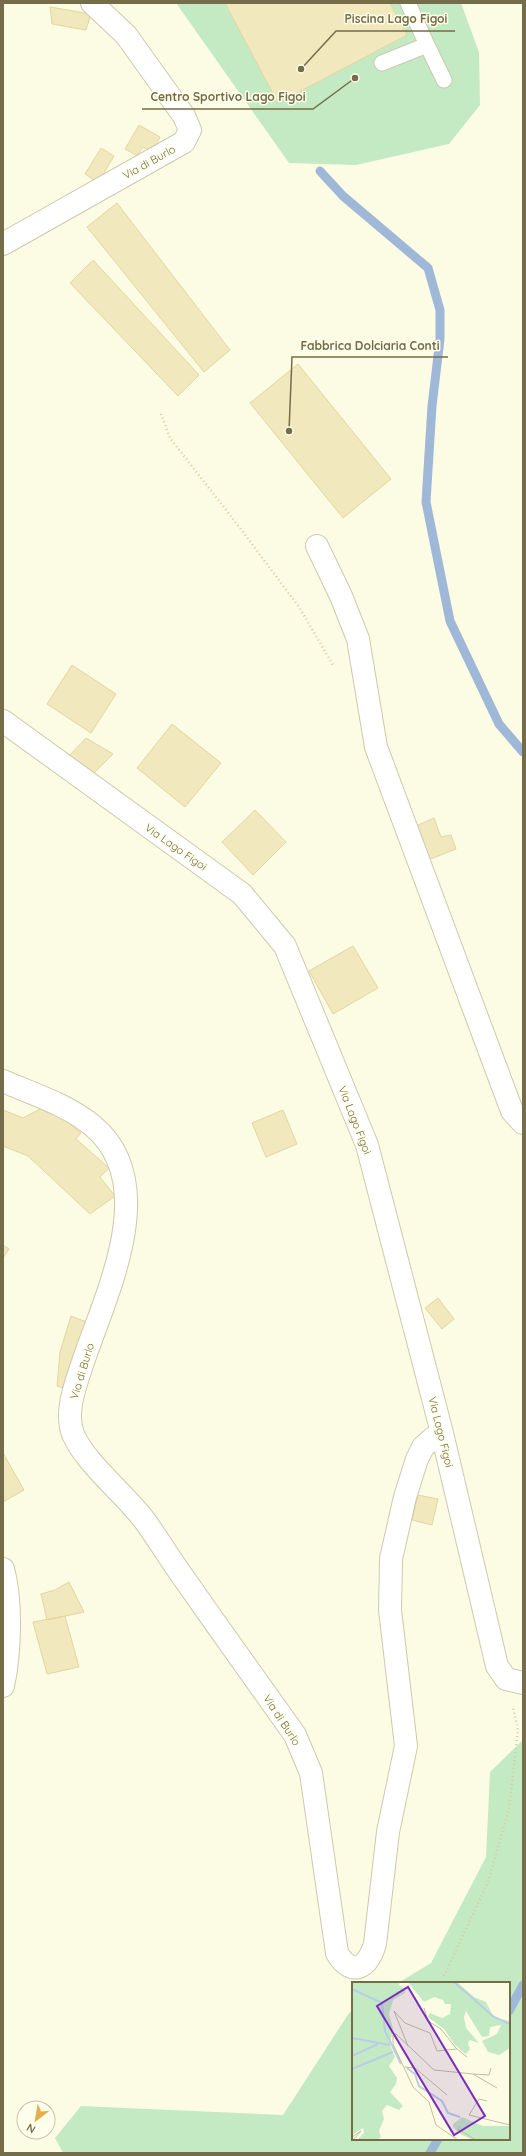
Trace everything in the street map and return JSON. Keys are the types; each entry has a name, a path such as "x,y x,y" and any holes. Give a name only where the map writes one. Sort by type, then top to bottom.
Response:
{"street":[{"name":"Via di Burlo","path":"3,244 184,142 190,130 184,116 126,35 92,3"},
{"path":"317,546 341,596 358,639 376,747 512,1111 523,1123"},
{"name":"Via Lago Figoi","path":"3,721 242,894 285,946 367,1145 442,1433 497,1666 515,1681"},
{"name":"Via di Burlo","path":"3,1081 77,1114 106,1139 122,1171 126,1215 123,1243 77,1381 70,1420 74,1434 88,1457 144,1520 295,1735 312,1773 337,1953 342,1963 351,1967 358,1968 364,1965 370,1959 375,1944 388,1832 406,1746 390,1610 391,1559 405,1497 417,1459 423,1447 442,1433"},
{"path":"3,1569 8,1586 9,1628 3,1686"}],"lane":[{"path":"408,3 444,80"},
{"path":"382,63 427,45"}],"path":[{"path":"161,414 170,438 299,607 336,670"},
{"path":"444,1976 488,1882 508,1809 518,1730 515,1681"}],"green space":[{"path":"176,3 461,3 479,52 480,105 449,144 356,165 289,163"},
{"path":"523,1740 523,2153 63,2153 56,2140 56,2137 81,2106 283,2115 349,2013 352,2011 352,2140 510,2140 510,1982 400,1982 431,1963 486,1857 490,1772"}],"building":[{"path":"225,3 390,3 407,35 278,103"},
{"path":"50,7 91,14 86,30 52,24"},
{"path":"139,125 160,137 152,152 143,147 137,156 125,149"},
{"path":"101,148 114,156 98,183 85,174"},
{"path":"117,203 230,350 204,372 87,227"},
{"path":"93,260 199,375 178,396 70,283"},
{"path":"298,364 391,479 343,518 250,403"},
{"path":"72,665 116,694 91,733 47,704"},
{"path":"172,724 221,763 185,807 137,768"},
{"path":"86,738 113,754 91,776 68,757"},
{"path":"255,810 286,842 253,875 222,842"},
{"path":"434,818 441,837 451,835 456,849 428,860 416,826"},
{"path":"353,946 378,988 333,1014 309,971"},
{"path":"46,1106 81,1133 76,1139 109,1168 100,1177 115,1196 90,1214 28,1156 3,1146 3,1110 23,1118"},
{"path":"283,1110 297,1144 266,1157 252,1123"},
{"path":"3,1245 9,1249 3,1258"},
{"path":"438,1298 454,1319 442,1329 425,1308"},
{"path":"71,1316 89,1323 70,1390 57,1386 60,1352"},
{"path":"3,1453 24,1490 3,1502"},
{"path":"418,1495 438,1499 432,1525 412,1520"},
{"path":"69,1582 84,1612 47,1620 41,1594 55,1590"},
{"path":"65,1616 79,1667 47,1674 33,1622"}],"waterway":[{"path":"320,171 343,196 428,268 440,310 440,339 432,406 426,502 450,621 499,724 523,752"},
{"path":"510,2009 523,1985"},
{"path":"430,2153 437,2140"}],"place":[{"name":"Piscina Lago Figoi","path":"301,69"},
{"name":"Centro Sportivo Lago Figoi","path":"355,78"},
{"name":"Fabbrica Dolciaria Conti","path":"289,431"}]}
